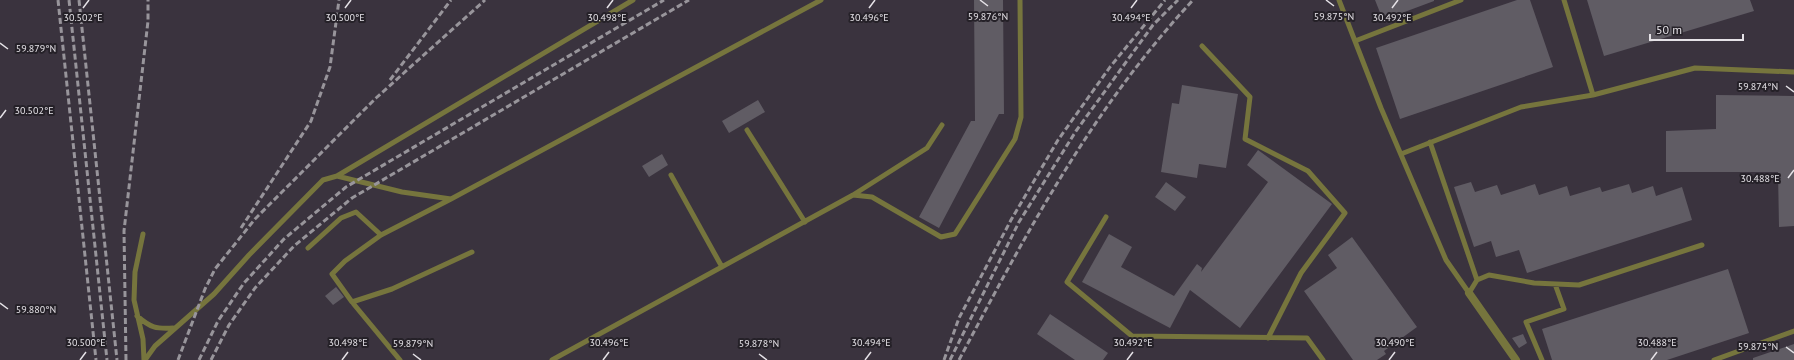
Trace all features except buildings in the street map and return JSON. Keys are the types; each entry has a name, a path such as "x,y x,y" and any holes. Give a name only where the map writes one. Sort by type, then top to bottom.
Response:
{"street":[{"path":"1469,293 1516,360"}],"lane":[{"path":"144,360 154,346 214,294 249,255 323,180 337,176 633,0"},
{"path":"400,360 352,302 332,274 345,261 381,235 452,199 821,0"},
{"path":"853,195 872,197 941,237 955,234 1014,139 1021,117 1020,0"},
{"path":"1339,0 1401,154 1446,260 1469,293 1477,280 1489,276 1534,283 1580,285 1702,245"},
{"path":"1355,41 1461,0"},
{"path":"1564,0 1593,95"},
{"path":"1202,46 1250,97 1245,139 1308,171 1345,213 1300,273 1268,338"},
{"path":"1401,154 1521,107 1593,95 1695,68 1794,72"},
{"path":"552,360 853,195 927,148 942,125"},
{"path":"747,130 805,222"},
{"path":"1430,142 1477,280"},
{"path":"671,175 722,267"},
{"path":"337,176 402,192 452,199"},
{"path":"308,248 340,218 356,212 381,235"},
{"path":"1106,217 1067,282 1132,336 1308,338 1323,360"},
{"path":"143,234 135,272 134,300 143,339 144,360"},
{"path":"352,302 392,289 472,252"},
{"path":"1542,360 1526,322 1564,309 1555,284"},
{"path":"137,316 148,326 158,329 174,328"},
{"path":"1714,360 1794,332"}],"shaded area":[{"path":"0,0 1794,0 1794,360 0,360"}],"railway":[{"path":"58,0 96,360"},
{"path":"69,0 107,360"},
{"path":"79,0 117,360"},
{"path":"126,360 124,231 148,21 148,0"},
{"path":"241,228 311,121 330,67 339,0"},
{"path":"390,80 451,0"},
{"path":"178,360 205,289 215,269 255,219 376,98 485,0"},
{"path":"199,360 218,321 244,283 284,239 346,187 664,0"},
{"path":"211,360 229,325 255,288 294,246 352,198 689,0"},
{"path":"944,360 959,318 1011,220 1058,140 1110,67 1165,0"},
{"path":"950,360 1019,222 1076,131 1153,25 1178,0"},
{"path":"959,360 1010,264 1064,172 1124,84 1157,41 1193,0"}]}
